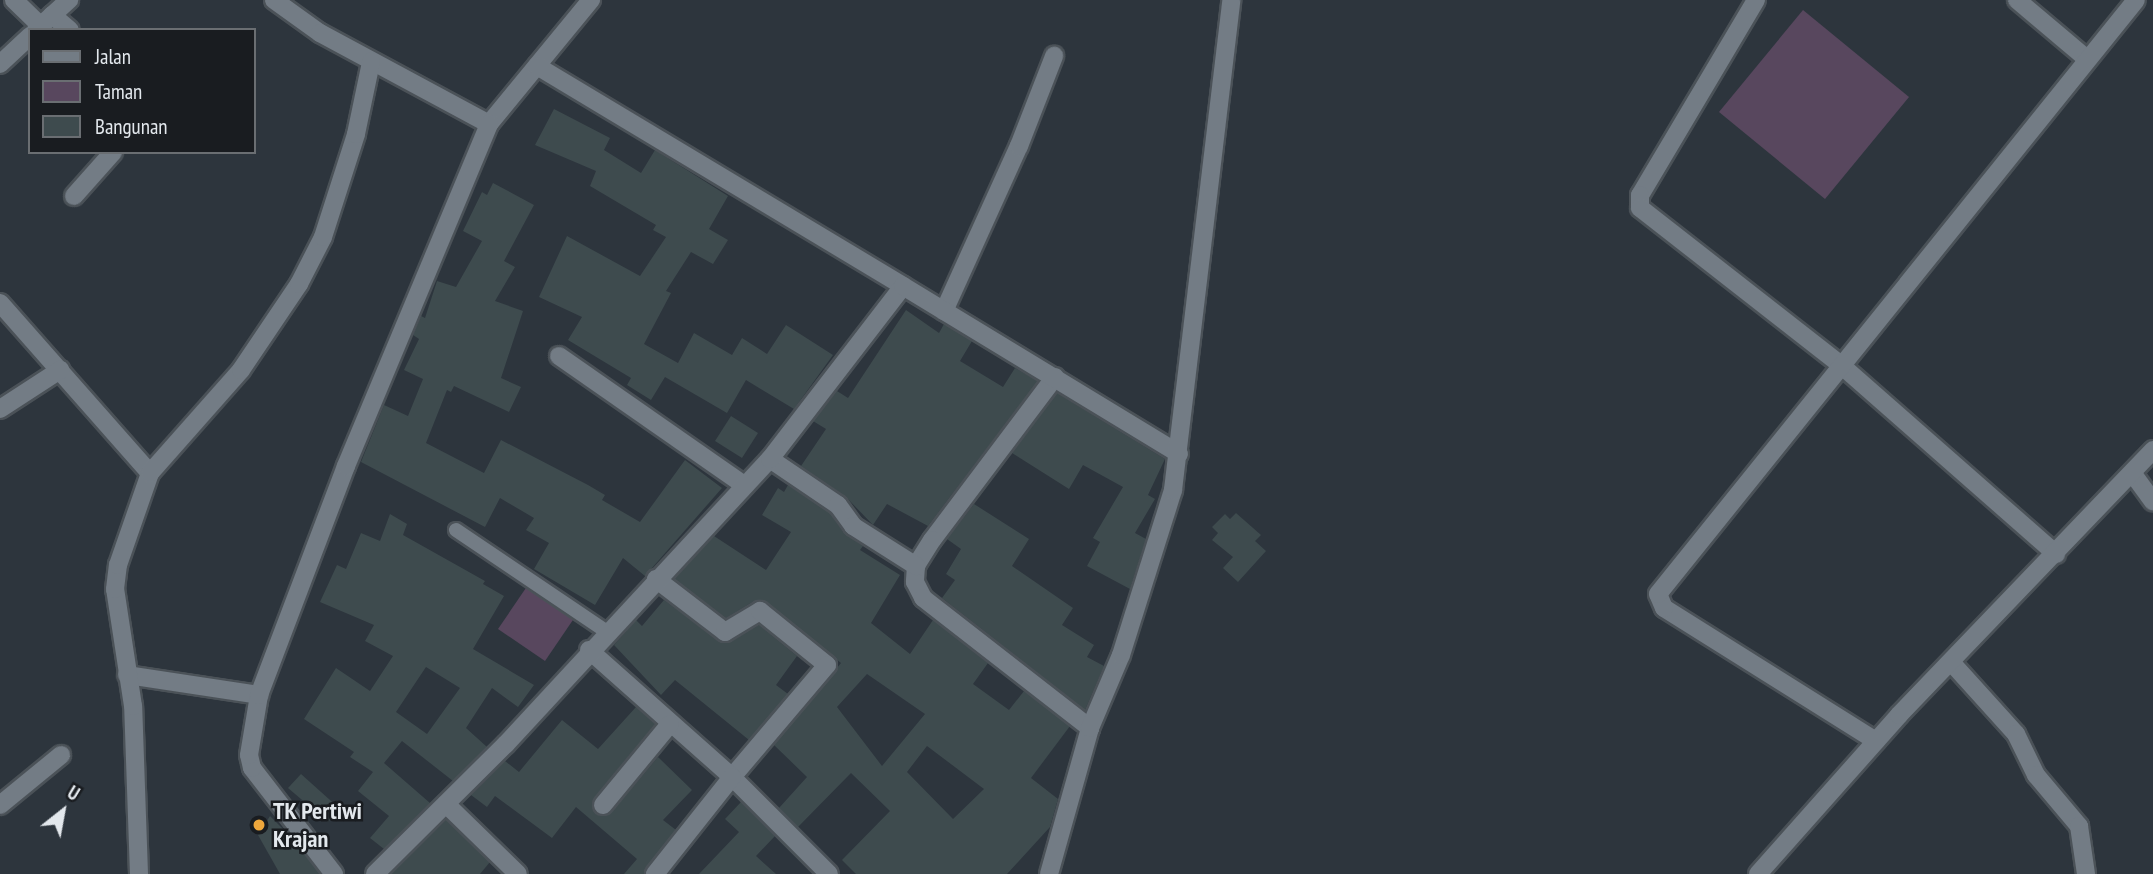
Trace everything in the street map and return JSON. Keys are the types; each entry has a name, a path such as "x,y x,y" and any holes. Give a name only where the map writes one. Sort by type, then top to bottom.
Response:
{"street":[{"path":"14,0 40,26 69,0"},
{"path":"274,0 371,62 489,124"},
{"path":"334,874 252,768 248,755 258,695 346,466 489,124 591,0"},
{"path":"1049,874 1090,728 1121,654 1173,490 1231,0"},
{"path":"1756,0 1639,202 1645,213 1842,366 2056,554"},
{"path":"2017,0 2087,59"},
{"path":"1876,741 1664,608 1658,594 2136,0"},
{"path":"0,64 28,37"},
{"path":"944,311 1019,146 1054,56"},
{"path":"139,874 133,706 116,589 118,565 150,473 241,370 299,284 323,237 356,134 371,62"},
{"path":"537,66 1179,454"},
{"path":"74,196 111,154"},
{"path":"375,874 446,804 606,631 771,459 903,286"},
{"path":"0,303 150,473"},
{"path":"559,356 744,485"},
{"path":"0,409 60,370"},
{"path":"1055,377 916,566 917,591 1090,728"},
{"path":"1758,874 1876,741 2153,450"},
{"path":"771,459 838,505 853,526 916,566"},
{"path":"2133,474 2153,502"},
{"path":"655,874 732,776 827,665 760,611 725,632 656,579"},
{"path":"589,650 732,776 828,874"},
{"path":"1951,662 2016,734 2036,775 2079,826 2086,849 2086,874"},
{"path":"127,675 258,695"},
{"path":"603,805 670,724"},
{"path":"0,805 61,755"},
{"path":"446,804 518,874"}],"lane":[{"path":"457,530 606,631"}],"green space":[{"path":"1803,10 1909,97 1825,199 1719,112"},
{"path":"530,582 577,614 545,661 498,629"}],"building":[{"path":"554,109 610,138 604,150 641,173 655,150 728,196 709,229 728,240 713,264 691,252 666,291 671,293 644,344 678,363 694,333 732,355 742,338 767,354 786,325 833,355 794,409 746,380 727,413 665,377 651,400 627,385 631,378 568,340 582,317 539,297 567,236 640,276 666,237 653,230 656,225 590,186 596,171 535,145"},
{"path":"493,183 534,205 504,261 515,267 495,301 523,311 501,378 521,387 509,412 454,386 451,392 447,390 426,443 484,473 501,440 605,495 602,500 640,522 685,460 722,488 645,576 623,558 595,605 534,569 549,543 526,530 534,518 500,498 485,527 361,462 384,405 408,416 423,379 404,370 419,339 413,335 421,316 425,318 437,281 456,287 482,241 463,231 482,192 487,195"},
{"path":"906,310 939,333 944,324 972,341 960,361 1003,387 1015,368 1038,381 928,526 887,504 873,525 845,496 801,466 826,429 813,421 837,391 848,398"},
{"path":"1057,393 1165,459 1148,495 1155,499 1135,533 1146,539 1130,589 1087,566 1100,542 1093,538 1123,487 1083,465 1069,489 1012,453"},
{"path":"731,416 758,433 742,458 715,441"},
{"path":"788,485 830,513 844,533 863,546 860,550 900,575 871,623 910,654 933,620 988,663 973,684 1009,710 1024,691 1070,726 1031,778 1058,799 1050,827 1007,874 856,874 842,860 890,811 851,773 798,827 779,808 807,777 774,745 841,663 766,602 754,601 726,618 674,579 714,536 766,570 791,532 762,515 778,488 784,492","holes":["867,674 925,714 882,766 837,707","927,746 984,789 953,819 907,772"]},
{"path":"974,504 1029,539 1012,566 1073,608 1062,625 1094,645 1087,657 1104,666 1085,710 942,598 955,580 946,574 961,549 947,539"},
{"path":"1236,513 1261,535 1255,541 1266,551 1238,582 1223,568 1233,557 1212,540 1218,533 1212,527 1225,514 1230,519"},
{"path":"390,514 407,524 403,535 485,581 483,584 504,596 473,649 534,685 518,707 492,688 466,728 487,747 453,781 402,741 384,763 430,803 384,849 370,838 389,816 358,791 373,772 350,757 354,752 304,719 336,668 370,691 393,656 365,641 374,625 320,602 337,565 346,569 361,533 380,541","holes":["426,667 460,688 427,734 396,712"]},
{"path":"664,600 719,641 730,642 759,625 797,656 776,685 788,694 749,740 675,680 661,695 614,645 636,620 642,626"},
{"path":"636,707 655,724 594,798 593,810 600,816 611,813 658,757 692,790 663,820 676,830 644,874 624,874 637,859 576,807 552,838 495,796 487,807 471,795 505,761 519,772 562,720 598,749"},
{"path":"301,774 340,809 328,822 288,788"},
{"path":"741,802 775,836 756,856 776,874 699,874 739,832 725,819"},
{"path":"270,816 320,874 280,874 258,835"},
{"path":"446,820 490,862 480,874 391,874"}],"place":[{"name":"TK Pertiwi Krajan","path":"259,825"}]}
